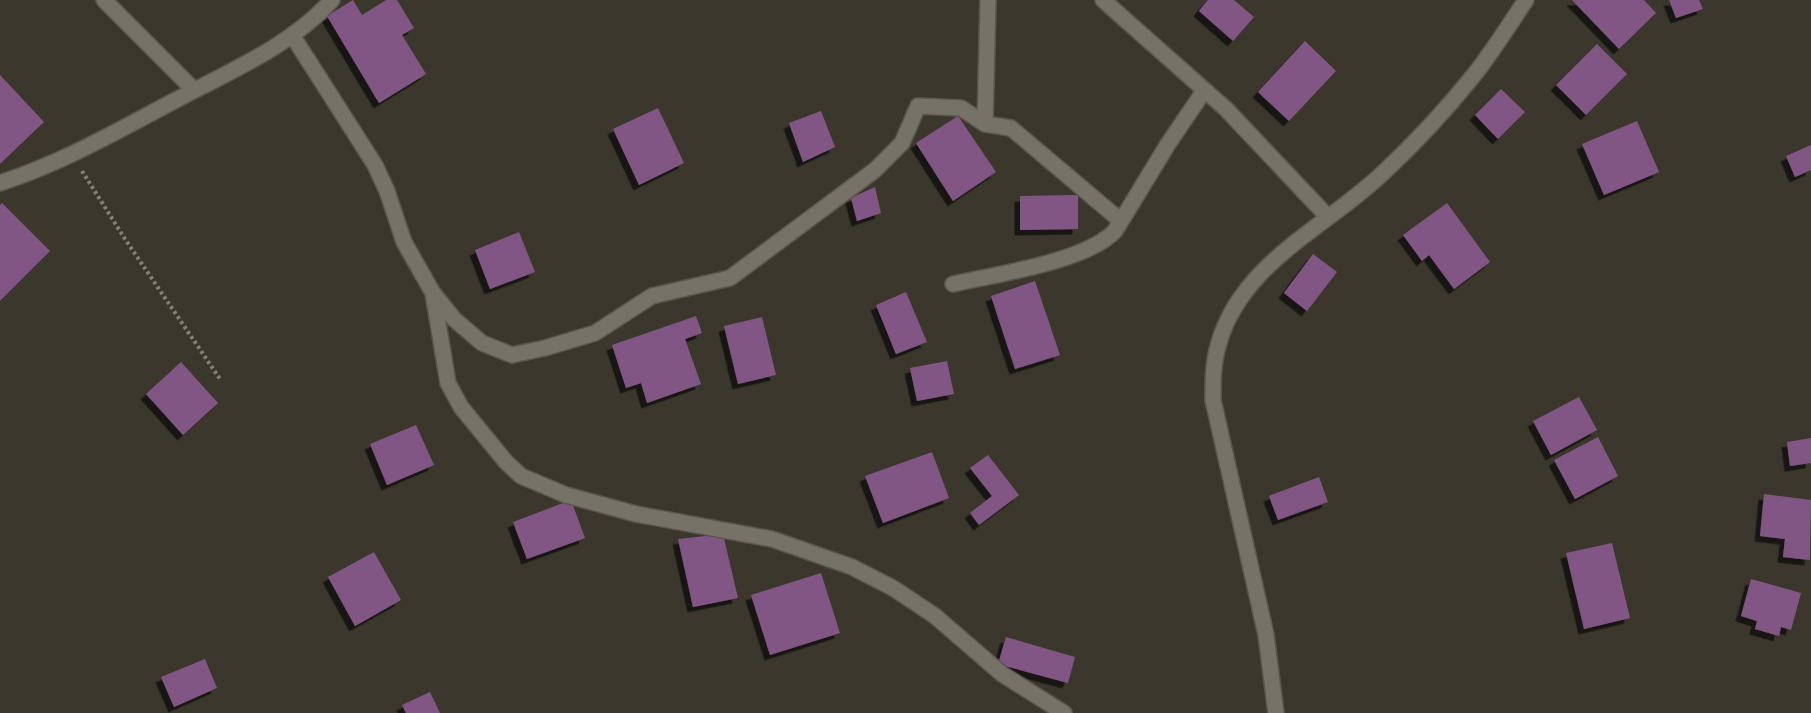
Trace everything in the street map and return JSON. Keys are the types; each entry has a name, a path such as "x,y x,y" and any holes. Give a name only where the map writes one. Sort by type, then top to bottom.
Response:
{"street":[{"path":"104,0 194,90"},
{"path":"0,183 51,166 194,90 292,35 332,0"},
{"path":"985,124 988,0"},
{"path":"1103,0 1227,109 1328,217"},
{"path":"1276,713 1266,635 1213,400 1214,366 1228,320 1246,287 1384,172 1474,75 1526,0"},
{"path":"292,35 375,165 387,191 404,242 433,293 468,332 492,349 512,355 595,333 652,296 730,278 875,170 902,143 918,106 961,108 985,124 1011,128 1121,221"},
{"path":"954,285 1071,256 1105,242 1121,221 1168,144 1204,91"},
{"path":"433,293 448,383 461,407 506,462 521,476 566,495 636,514 772,538 852,567 893,588 935,616 1002,674 1064,713"}],"path":[{"path":"72,155 124,239 220,379"}],"building":[{"path":"353,0 362,15 386,0 397,0 414,28 402,35 426,74 379,103 327,16"},
{"path":"1208,0 1234,0 1254,17 1233,41 1199,11"},
{"path":"1572,0 1644,0 1656,13 1619,49"},
{"path":"1669,0 1699,0 1703,9 1676,18"},
{"path":"1305,41 1336,71 1289,121 1258,92"},
{"path":"1597,44 1627,74 1586,115 1556,85"},
{"path":"0,75 44,122 0,164"},
{"path":"1501,89 1525,112 1498,139 1475,115"},
{"path":"658,108 684,163 639,185 613,129"},
{"path":"821,111 835,147 803,162 789,123"},
{"path":"958,116 996,172 953,201 916,143"},
{"path":"1637,121 1659,172 1604,195 1582,144"},
{"path":"1811,145 1811,170 1795,177 1786,156"},
{"path":"875,187 881,213 857,221 851,198"},
{"path":"1078,195 1078,229 1020,230 1020,196"},
{"path":"2,203 50,251 0,301 0,205"},
{"path":"1447,203 1490,262 1454,289 1429,255 1422,261 1403,235"},
{"path":"519,232 535,272 490,289 475,250"},
{"path":"1313,254 1337,272 1307,311 1284,293"},
{"path":"1035,281 1060,355 1015,369 991,296"},
{"path":"906,292 927,342 896,354 876,305"},
{"path":"696,316 702,333 685,339 701,384 647,403 641,383 626,388 612,345"},
{"path":"762,317 776,375 738,384 724,326"},
{"path":"947,361 954,394 917,401 910,368"},
{"path":"181,362 218,403 183,435 146,394"},
{"path":"1579,397 1597,430 1551,455 1533,421"},
{"path":"416,425 434,465 387,485 370,444"},
{"path":"1598,437 1618,476 1575,499 1554,460"},
{"path":"1811,438 1811,463 1790,466 1787,442"},
{"path":"932,452 949,498 883,523 865,476"},
{"path":"988,455 1019,495 979,525 970,513 992,496 970,468"},
{"path":"1319,477 1328,502 1278,520 1269,496"},
{"path":"1764,494 1811,500 1810,560 1783,557 1785,539 1760,536"},
{"path":"571,500 585,538 527,559 513,522"},
{"path":"723,534 738,598 693,607 678,539"},
{"path":"1612,543 1630,618 1584,629 1566,553"},
{"path":"374,552 401,600 355,626 328,577"},
{"path":"821,573 840,633 770,655 751,595"},
{"path":"1751,579 1801,593 1791,630 1781,627 1779,636 1755,629 1757,621 1741,616"},
{"path":"1006,637 1075,657 1068,683 998,664"},
{"path":"205,659 217,688 174,707 161,677"},
{"path":"430,692 440,713 406,713 402,705"}]}
